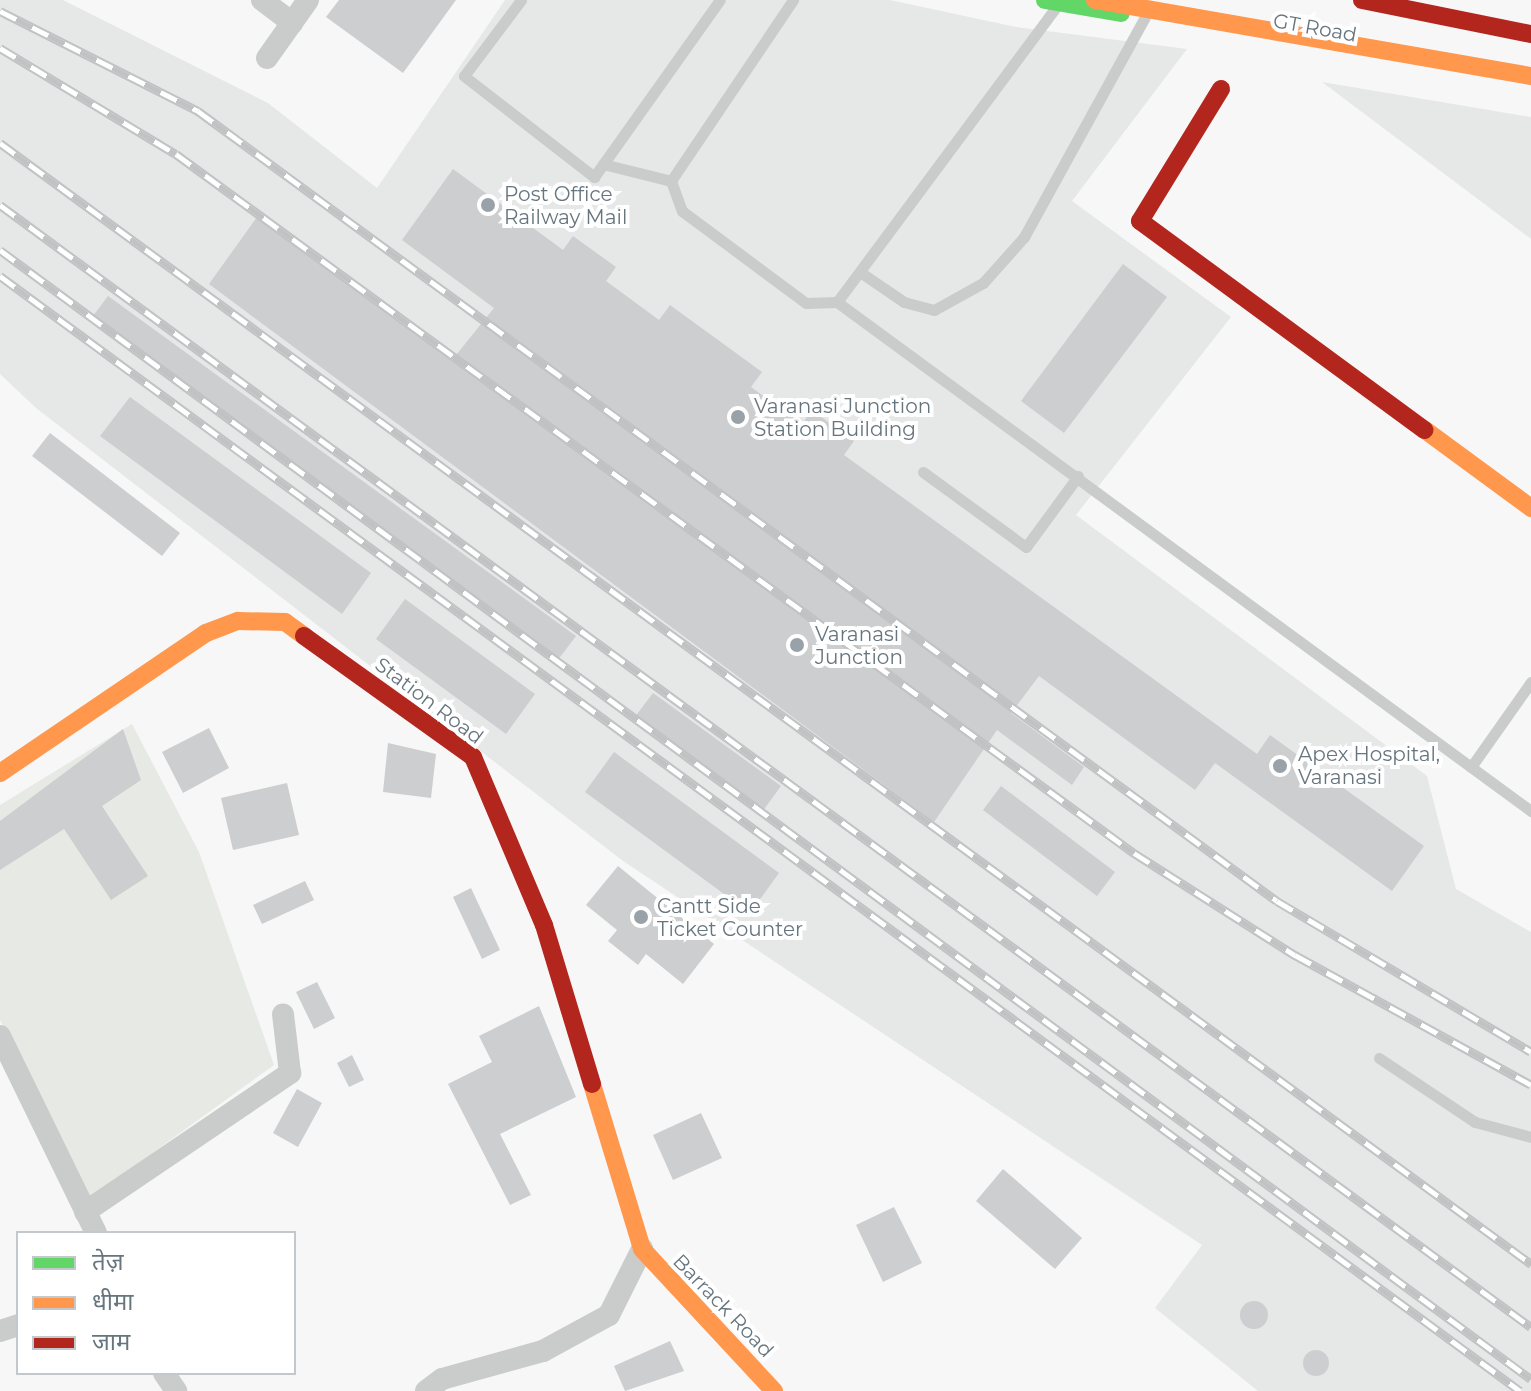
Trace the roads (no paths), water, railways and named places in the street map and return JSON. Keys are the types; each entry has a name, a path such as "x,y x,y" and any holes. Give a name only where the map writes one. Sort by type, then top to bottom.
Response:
{"main road":[{"path":"1095,0 1531,76"},
{"name":"GT Road","path":"1362,0 1531,34"},
{"path":"1446,0 1463,21"},
{"name":"GT Road","path":"1052,1 1531,87"},
{"path":"1347,19 1531,51"},
{"path":"1221,89 1140,221 1531,508"},
{"name":"Station Road","path":"0,773 206,633 238,621 285,622 473,757 544,925 642,1249"},
{"name":"Barrack Road","path":"642,1249 774,1391"}],"street":[{"path":"262,0 292,23"},
{"path":"267,58 308,0"},
{"path":"85,1212 290,1073 283,1014"},
{"path":"0,1036 95,1231"},
{"path":"426,1391 442,1379 543,1351 609,1315 642,1249"}],"lane":[{"path":"521,0 464,76 594,177 720,0"},
{"path":"671,181 793,0"},
{"path":"837,302 1052,1"},
{"path":"860,272 904,302 934,310 983,283 1024,237 1145,17"},
{"path":"603,164 671,181"},
{"path":"671,181 682,211 806,303 837,302 1531,811"},
{"path":"923,472 1026,547 1078,476"},
{"path":"1471,767 1531,682"},
{"path":"1379,1058 1475,1122 1531,1137"}],"railway":[{"path":"0,11 198,111 1277,901 1531,1052"},
{"path":"0,48 176,154 1134,853 1295,955 1531,1085"},
{"path":"0,143 1531,1264"},
{"path":"0,205 1531,1327"},
{"path":"0,250 1531,1379"},
{"path":"0,276 1520,1391"}],"place":[{"name":"Post Office Railway Mail","path":"488,205"},
{"name":"Varanasi Junction Station Building","path":"738,417"},
{"name":"Varanasi Junction","path":"797,645"},
{"name":"Apex Hospital, Varanasi","path":"1280,766"},
{"name":"Cantt Side Ticket Counter","path":"641,917"}]}
